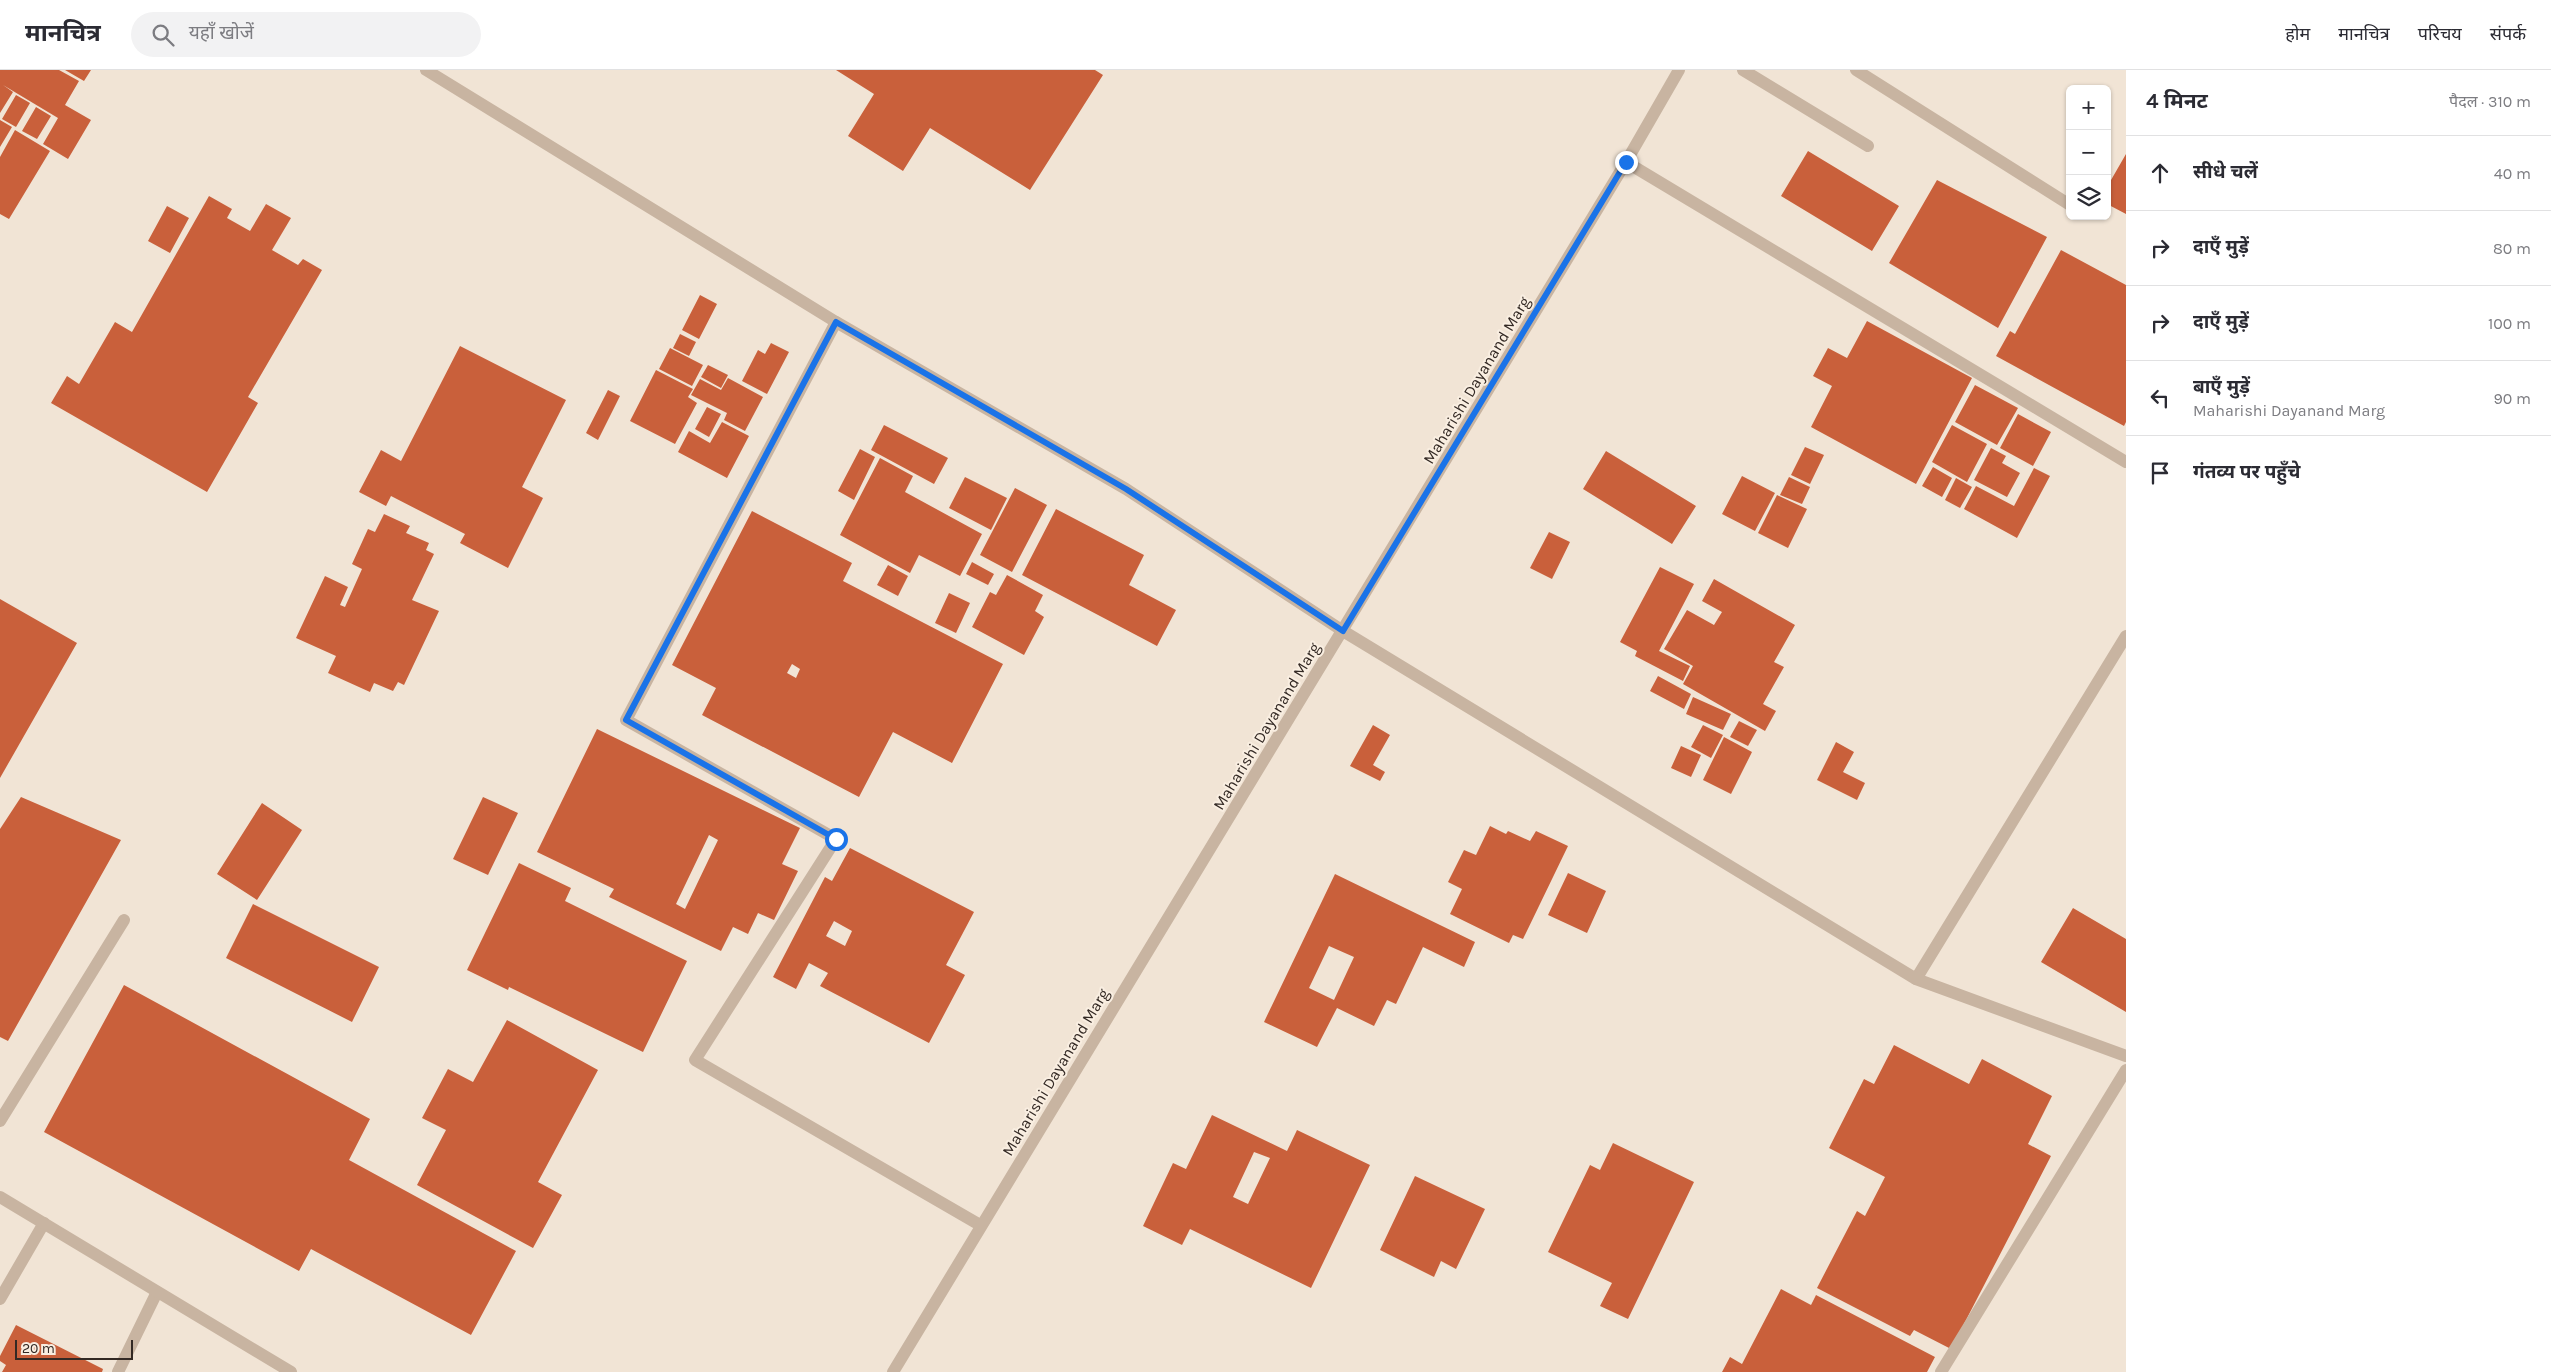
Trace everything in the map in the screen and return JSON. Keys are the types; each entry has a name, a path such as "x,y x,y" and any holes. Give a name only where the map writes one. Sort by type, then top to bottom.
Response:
{"street":[{"path":"426,70 836,322 1126,489 1343,631 1916,979 2126,1056"},
{"name":"Maharishi Dayanand Marg","path":"893,1372 980,1225 1343,631 1626,162 1679,70"},
{"path":"1743,70 1868,146"},
{"path":"1856,70 2066,202"},
{"path":"1626,162 2126,462"},
{"path":"836,322 626,720 836,839 695,1060 980,1225"},
{"path":"1916,979 2126,636"},
{"path":"0,1121 124,920"},
{"path":"1941,1372 2126,1070"},
{"path":"0,1198 292,1372"},
{"path":"0,1299 44,1223"},
{"path":"118,1372 157,1292"}],"building":[{"path":"0,70 59,70 79,81 65,105 91,120 68,159 43,144 58,118 3,85 13,92 0,113"},
{"path":"65,70 91,70 84,81"},
{"path":"836,70 1095,70 1103,75 1030,190 930,128 903,171 848,136 874,94"},
{"path":"16,95 30,103 16,127 2,119"},
{"path":"36,107 51,116 37,139 22,131"},
{"path":"0,120 12,127 0,147"},
{"path":"15,130 50,151 9,219 0,214 0,157"},
{"path":"1808,151 1899,206 1872,251 1781,196"},
{"path":"2126,154 2126,214 2111,206 2111,180"},
{"path":"1937,180 2047,237 1998,328 1889,263"},
{"path":"209,196 232,209 227,218 250,231 266,204 291,218 272,250 298,265 303,259 322,270 248,397 258,403 207,492 51,403 67,376 79,384 115,322 132,332"},
{"path":"167,206 189,218 170,253 148,241"},
{"path":"2061,250 2126,285 2126,422 2124,426 1996,356 2010,331 2015,334"},
{"path":"700,295 717,304 699,339 682,330"},
{"path":"1867,321 1972,378 1916,484 1811,427 1832,386 1813,376 1828,348 1847,358"},
{"path":"680,334 696,342 689,356 673,348"},
{"path":"771,343 789,352 767,394 742,381 758,350 765,354"},
{"path":"460,346 566,400 522,487 543,498 508,568 460,543 465,534 391,496 386,506 359,492 381,450 401,461"},
{"path":"670,348 703,365 692,386 659,369"},
{"path":"708,365 728,375 721,388 701,377"},
{"path":"656,370 693,389 688,397 697,403 675,444 630,421"},
{"path":"728,378 763,397 745,431 724,420 727,413 691,395 700,379 721,390"},
{"path":"1975,385 2018,408 1997,445 1955,422"},
{"path":"608,390 620,396 598,440 586,433"},
{"path":"707,407 721,414 709,437 695,429"},
{"path":"2018,414 2051,432 2033,466 2000,448"},
{"path":"722,422 749,436 727,478 678,452 689,431 710,443"},
{"path":"884,425 948,458 934,484 871,450"},
{"path":"1952,425 1987,444 1967,482 1932,462"},
{"path":"1805,447 1824,455 1810,484 1791,475"},
{"path":"1991,448 2006,456 2002,463 2020,473 2007,497 1974,480"},
{"path":"860,449 875,457 854,500 838,491"},
{"path":"1606,451 1696,506 1672,544 1583,489"},
{"path":"880,458 913,476 905,492 982,534 960,576 919,555 910,573 840,535"},
{"path":"1933,467 1952,478 1942,497 1922,486"},
{"path":"2034,468 2050,476 2017,538 1964,509 1976,486 2014,506"},
{"path":"1742,476 1775,493 1755,531 1722,514"},
{"path":"965,477 1007,498 991,530 949,508"},
{"path":"1789,477 1810,487 1802,504 1780,495"},
{"path":"1956,478 1972,487 1960,508 1945,500"},
{"path":"1015,488 1047,505 1012,572 980,555"},
{"path":"1777,495 1807,509 1788,548 1758,533"},
{"path":"1056,509 1144,555 1129,585 1176,610 1157,646 1022,575"},
{"path":"752,511 852,563 843,581 1003,664 952,763 893,732 859,797 702,715 716,688 672,665","holes":["792,664 800,669 796,678 787,673"]},
{"path":"384,514 410,526 406,533 429,543 426,550 434,554 412,600 439,611 404,685 398,682 393,691 374,683 370,692 328,673 336,656 296,638 325,576 348,587 340,605 345,607 362,569 352,564 368,529 375,532"},
{"path":"1549,532 1570,542 1552,579 1530,568"},
{"path":"972,562 994,574 988,585 966,574"},
{"path":"888,565 908,576 898,596 877,585"},
{"path":"1660,567 1694,584 1659,651 1690,666 1683,681 1635,656 1637,651 1620,642"},
{"path":"1007,575 1043,595 1035,611 1044,617 1024,655 972,627 990,592 996,595"},
{"path":"1714,579 1795,625 1774,662 1784,667 1763,704 1776,711 1765,731 1683,684 1693,666 1664,649 1687,610 1714,625 1722,612 1702,601"},
{"path":"949,593 970,603 956,633 935,623"},
{"path":"0,599 77,643 0,778"},
{"path":"1658,676 1691,694 1684,709 1650,691"},
{"path":"1693,697 1731,714 1723,730 1686,714"},
{"path":"1739,721 1757,730 1748,746 1730,737"},
{"path":"1373,725 1390,735 1373,765 1385,772 1380,781 1350,766"},
{"path":"1703,725 1723,735 1711,758 1691,747"},
{"path":"597,729 800,828 782,864 798,871 774,920 758,913 748,934 733,927 721,951 609,897 614,889 537,852","holes":["709,835 718,840 685,909 676,904"]},
{"path":"1724,737 1752,752 1731,794 1703,780"},
{"path":"1836,742 1854,752 1843,772 1865,783 1857,800 1817,780"},
{"path":"1681,746 1701,755 1691,777 1671,768"},
{"path":"21,797 121,840 8,1041 0,1037 0,829"},
{"path":"483,797 518,813 488,875 453,859"},
{"path":"262,803 302,830 257,900 217,874"},
{"path":"1490,826 1506,834 1508,831 1530,841 1536,831 1568,846 1523,939 1513,935 1509,943 1450,914 1462,889 1448,882 1464,850 1476,855"},
{"path":"850,848 974,912 946,965 965,975 929,1043 820,986 828,973 809,963 796,989 773,977 825,877 832,881","holes":["834,921 852,931 845,946 826,936"]},
{"path":"519,863 571,888 565,901 687,961 643,1052 509,987 508,990 467,970"},
{"path":"1568,873 1606,891 1587,933 1548,915"},
{"path":"1335,874 1475,942 1464,967 1423,947 1396,1004 1387,1000 1374,1026 1337,1008 1317,1047 1264,1022","holes":["1329,946 1354,957 1334,1000 1309,988"]},
{"path":"253,904 379,967 352,1022 226,958"},
{"path":"2073,908 2126,939 2126,1012 2041,962"},
{"path":"124,985 370,1119 349,1160 516,1251 471,1335 311,1249 299,1271 44,1132"},
{"path":"507,1020 598,1070 538,1182 562,1195 533,1248 417,1185 446,1130 422,1118 448,1069 473,1082"},
{"path":"1894,1045 1969,1084 1982,1059 2052,1096 2028,1144 2051,1156 1951,1349 1914,1330 1910,1336 1817,1288 1857,1211 1865,1216 1885,1177 1829,1148 1864,1079 1874,1084"},
{"path":"1212,1115 1287,1151 1297,1130 1370,1165 1311,1288 1190,1229 1182,1245 1143,1226 1173,1163 1186,1169","holes":["1254,1152 1270,1158 1248,1204 1233,1197"]},
{"path":"1613,1143 1694,1182 1628,1319 1600,1306 1612,1283 1548,1252 1590,1165 1600,1170"},
{"path":"1415,1176 1485,1209 1456,1269 1441,1261 1434,1277 1380,1250"},
{"path":"1781,1289 1811,1305 1816,1295 1935,1357 1927,1372 1722,1372 1730,1357 1742,1364"},
{"path":"16,1325 103,1369 102,1372 2,1372 6,1365 0,1361 0,1356"}],"route":[{"path":"836,839 626,720 836,322 1126,489 1343,631 1626,162"}]}
